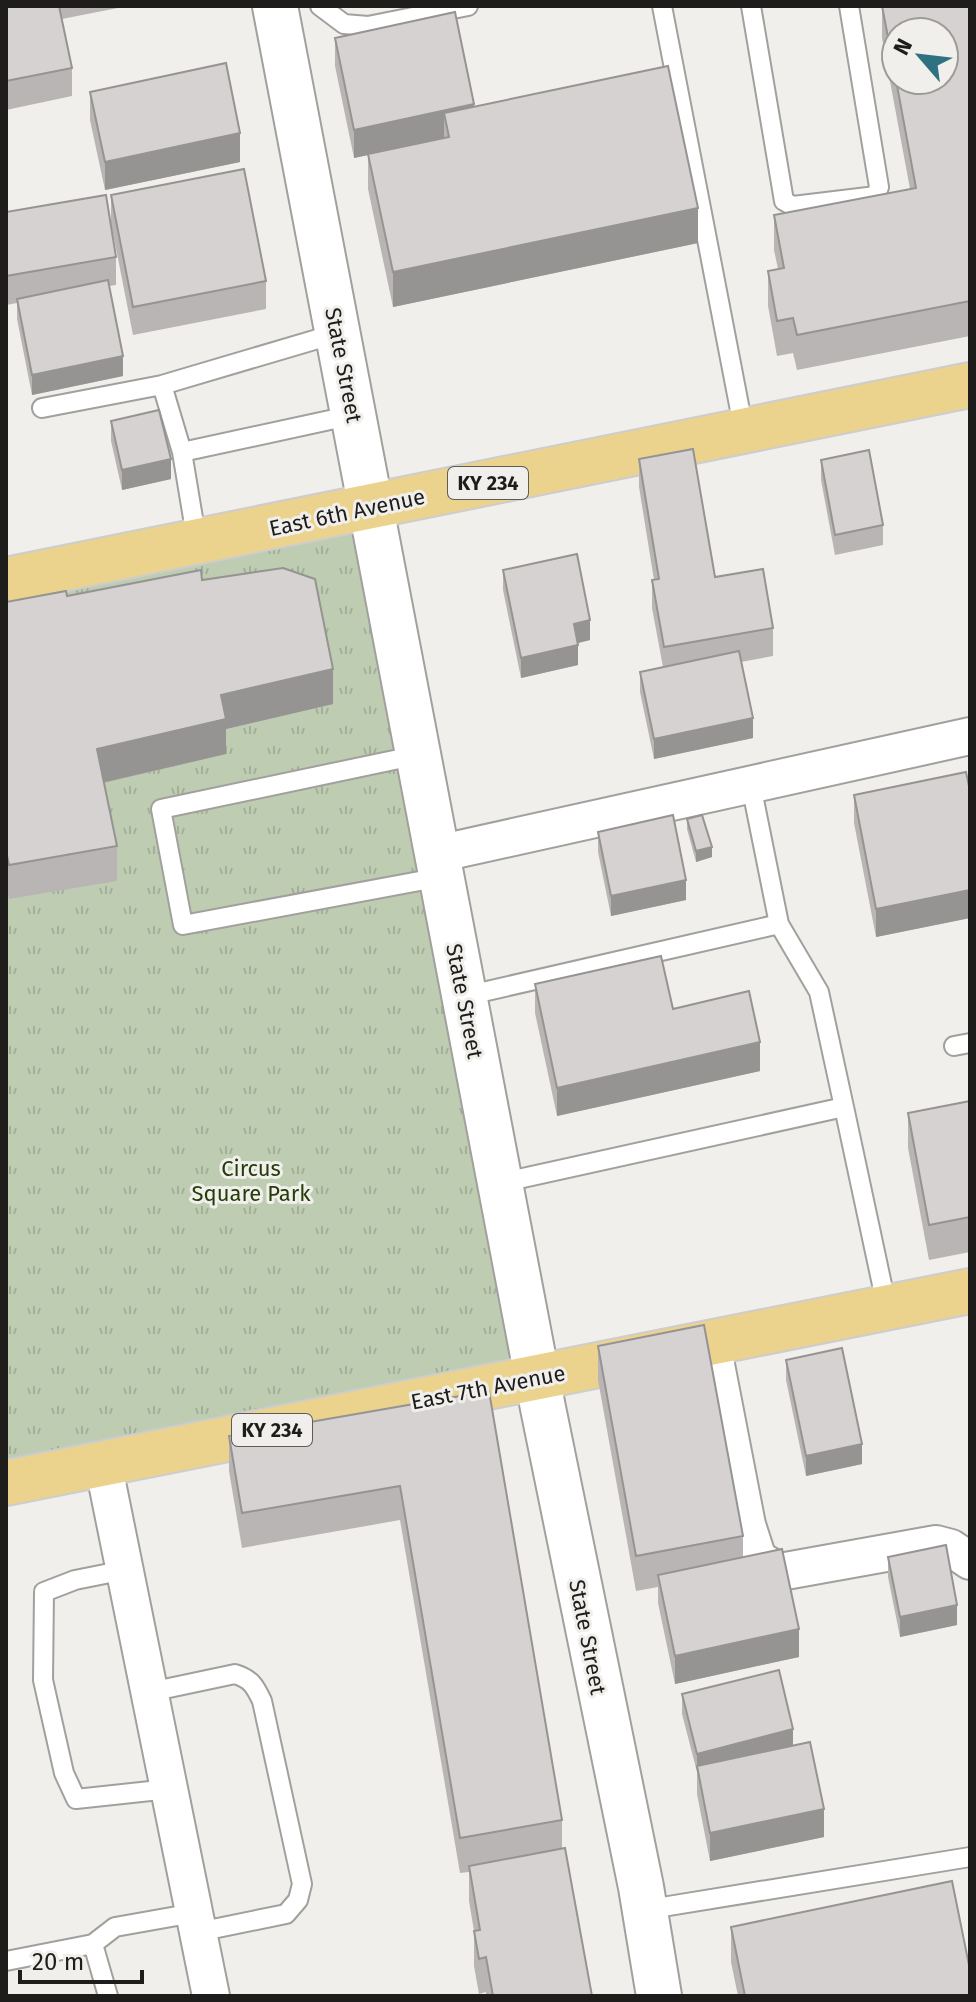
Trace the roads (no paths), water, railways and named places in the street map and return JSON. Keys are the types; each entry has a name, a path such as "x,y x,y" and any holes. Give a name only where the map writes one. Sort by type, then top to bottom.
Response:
{"main road":[{"name":"East 6th Avenue","path":"6,580 970,385"},
{"name":"East 7th Avenue","path":"6,1483 970,1291"}],"street":[{"name":"State Street","path":"279,8 439,866 659,1996"},
{"path":"439,866 751,785 970,736"},
{"path":"712,1344 747,1525 758,1559 780,1572 936,1544 969,1558"},
{"path":"103,1463 211,1996"}],"lane":[{"path":"320,6 344,24 368,26 468,6"},
{"path":"662,6 744,431"},
{"path":"751,6 784,201 793,206 876,196 879,187 849,6"},
{"path":"42,408 162,385 338,333"},
{"path":"162,385 182,452 197,542"},
{"path":"182,452 353,415"},
{"path":"418,755 161,809 183,925 439,866"},
{"path":"751,785 779,924 819,992 887,1308"},
{"path":"465,996 779,924"},
{"path":"500,1183 844,1107"},
{"path":"125,1570 75,1580 44,1592 43,1680 64,1773 76,1799 169,1789"},
{"path":"6,1961 93,1944 115,1927 286,1914 298,1900 302,1884 262,1701 256,1687 248,1678 235,1674 150,1692"},
{"path":"644,1910 970,1857"},
{"path":"93,1944 108,1996"}],"park label":[{"name":"Circus Square Park","path":"251,1180"}]}
